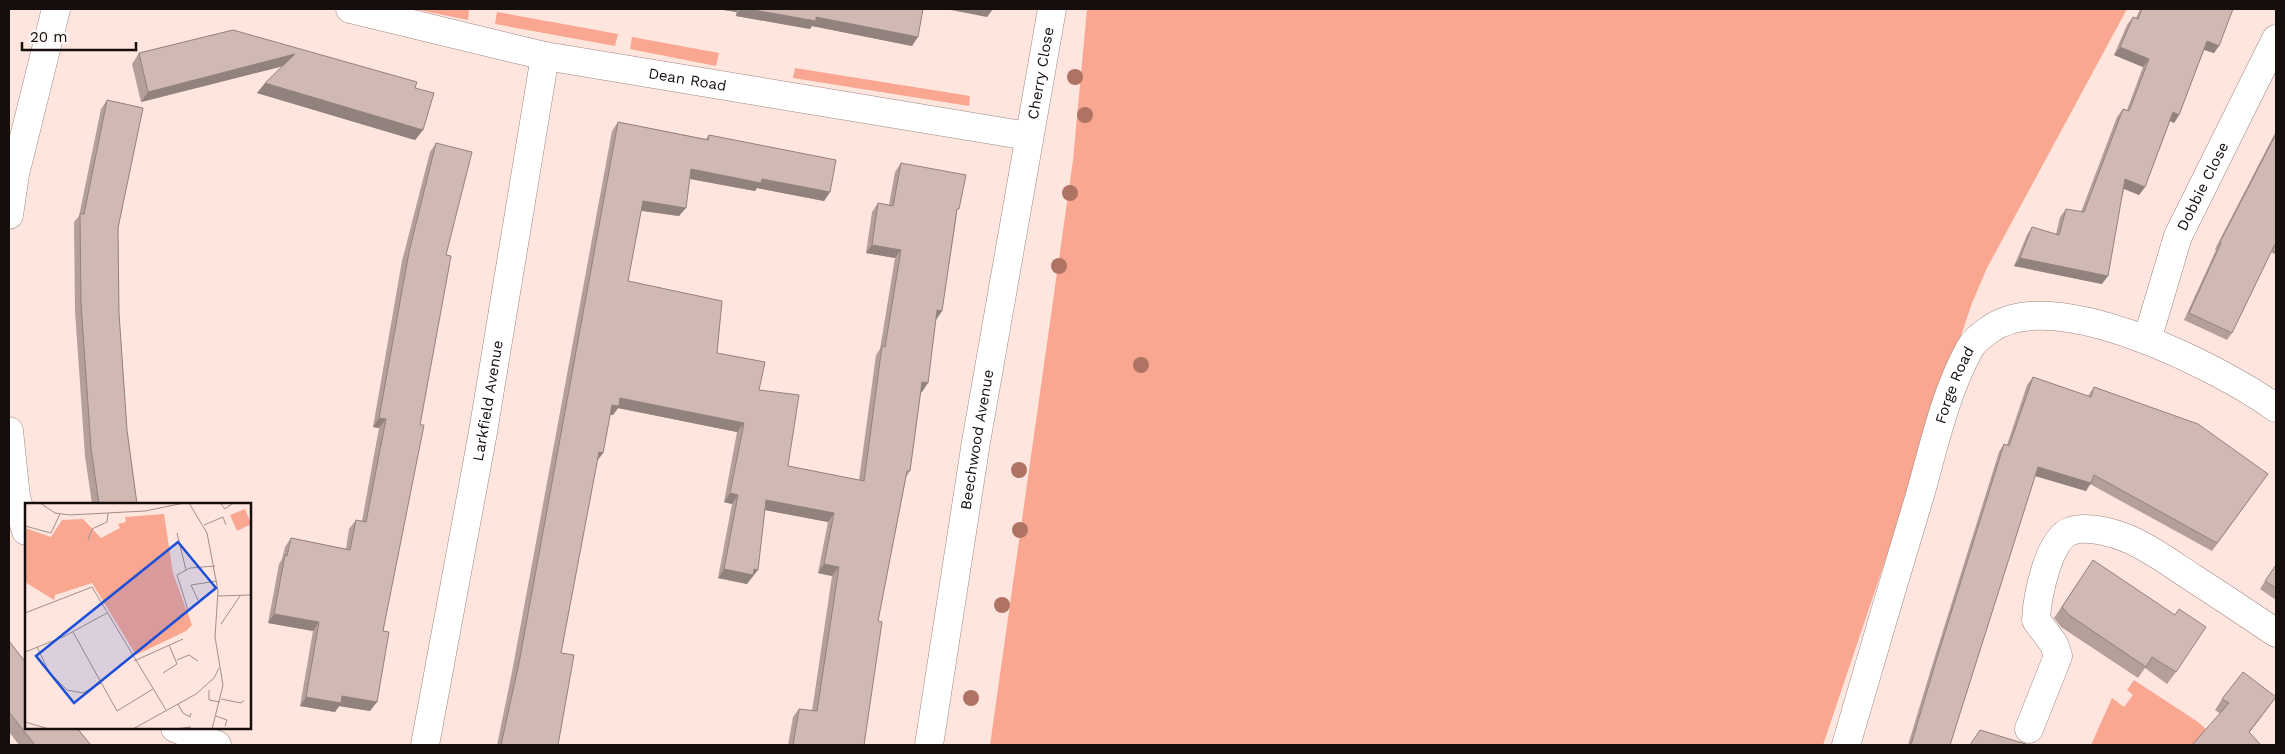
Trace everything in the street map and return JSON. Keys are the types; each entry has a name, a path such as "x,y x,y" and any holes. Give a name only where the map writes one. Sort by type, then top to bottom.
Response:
{"street":[{"path":"9,215 15,174 56,9"},
{"name":"Dean Road","path":"350,9 545,56 1028,136"},
{"name":"Cherry Close","path":"1028,136 1052,9"},
{"name":"Dobbie Close","path":"2146,340 2178,236 2276,39"},
{"name":"Larkfield Avenue","path":"425,745 483,432 545,56"},
{"name":"Beechwood Avenue","path":"929,745 976,442 1028,136"},
{"name":"Forge Road","path":"1846,745 1941,422 1971,345 1996,326 2009,320 2034,316 2094,322 2146,340 2195,361 2254,392 2276,408"},
{"path":"9,431 13,498 25,528"},
{"path":"2029,729 2058,656 2054,644 2036,620 2041,581 2060,538 2070,531 2083,529 2112,534 2130,540 2168,561 2276,633"},
{"path":"177,729 217,745"}],"shaded area":[{"path":"414,9 469,9 468,20"},
{"path":"1087,9 2127,9 1987,268 1972,303 1823,745 990,745 1073,160"},
{"path":"497,12 618,34 615,46 495,24"},
{"path":"632,37 719,53 716,66 630,49"},
{"path":"795,68 970,96 969,106 793,78"},
{"path":"2134,680 2198,722 2207,730 2194,745 2091,745 2112,698 2124,707 2133,695 2127,690"}],"building":[{"path":"748,9 923,9 918,37 816,17 816,21"},
{"path":"2142,9 2233,9 2219,46 2207,41 2179,115 2173,112 2145,187 2125,179 2108,276 2020,258 2032,227 2059,235 2066,209 2084,212 2123,109 2129,111 2149,59 2120,47 2133,17 2138,19"},
{"path":"233,30 417,82 415,88 434,93 423,130 265,83 295,54 148,92 139,53"},
{"path":"107,100 143,108 118,228 119,313 127,430 137,503 99,503 91,448 81,303 80,214 84,214"},
{"path":"618,122 708,140 709,135 836,160 830,192 762,179 761,183 691,169 686,208 643,201 628,281 722,301 717,353 765,362 759,390 799,395 788,466 864,481 882,346 885,347 901,250 872,245 878,203 893,206 901,163 966,175 959,209 957,209 942,311 937,310 928,383 922,382 910,471 907,471 878,621 882,622 864,745 793,745 799,709 817,711 839,567 824,564 834,513 766,500 758,570 754,569 753,575 724,569 738,495 730,493 744,423 620,398 619,406 612,405 603,453 599,452 561,653 574,655 558,745 501,745 519,663"},
{"path":"2276,134 2276,244 2232,333 2189,313 2220,242"},
{"path":"436,143 472,152 446,255 451,256 420,425 424,425 383,631 389,632 377,702 342,696 341,703 306,697 319,622 274,614 285,555 287,556 291,538 350,550 356,520 366,522 386,419 379,418 409,252"},
{"path":"2033,377 2091,397 2094,387 2198,424 2268,474 2217,543 2094,475 2091,483 2038,467 1950,745 1911,745 2004,444 2009,446"},
{"path":"2093,560 2175,615 2179,609 2206,627 2176,672 2152,657 2146,667 2069,615 2062,607"},
{"path":"2276,565 2276,588 2265,581"},
{"path":"9,641 25,662 25,729 78,729 92,745 35,745 9,712"},
{"path":"2243,672 2276,697 2249,732 2261,745 2192,745 2229,703 2222,699"},
{"path":"1980,730 2029,745 1970,745"}]}
